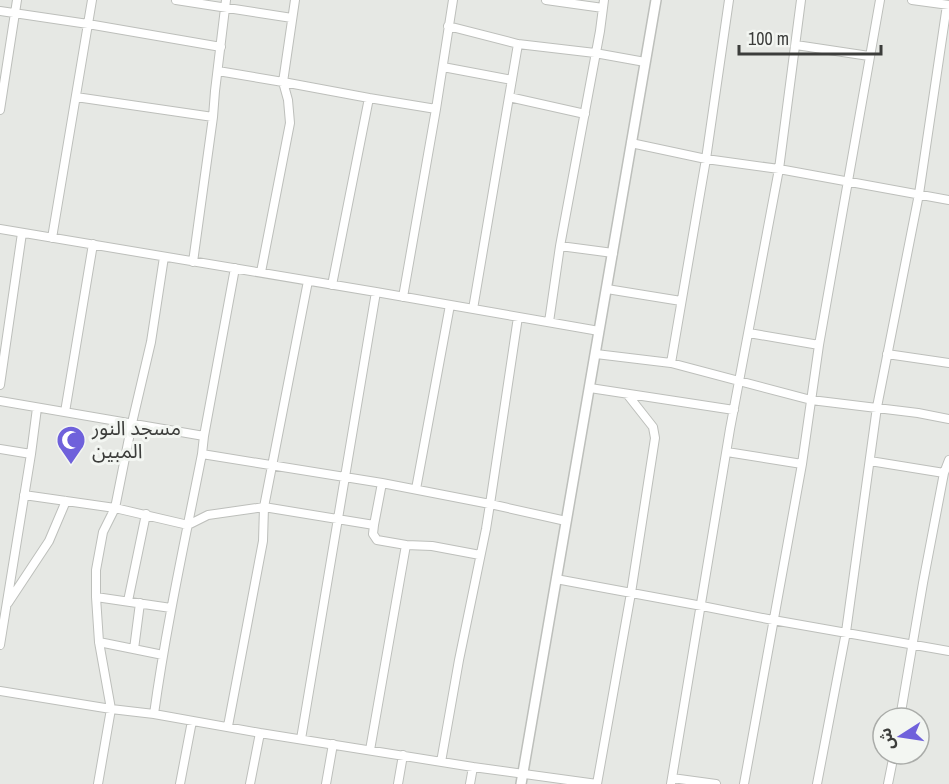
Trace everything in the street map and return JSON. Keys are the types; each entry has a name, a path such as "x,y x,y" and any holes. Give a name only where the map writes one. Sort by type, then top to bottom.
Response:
{"street":[{"path":"0,110 18,0"},
{"path":"52,238 92,0"},
{"path":"176,0 226,4 292,18"},
{"path":"261,272 290,123 290,111 283,82 295,0"},
{"path":"403,297 453,0"},
{"path":"546,0 603,4 560,246 549,322"},
{"path":"521,779 657,0"},
{"path":"671,363 706,159 729,0"},
{"path":"716,784 672,781 739,380 779,169 801,0"},
{"path":"744,784 802,464 819,345 880,0"},
{"path":"817,784 846,632 877,407 919,194 948,5 912,0"},
{"path":"193,261 226,4"},
{"path":"0,11 221,47"},
{"path":"448,26 518,44 595,53 645,62"},
{"path":"473,309 518,44"},
{"path":"796,45 869,56"},
{"path":"443,67 512,80"},
{"path":"218,71 436,109"},
{"path":"76,97 213,117"},
{"path":"332,285 369,98"},
{"path":"509,98 585,114"},
{"path":"631,143 706,159 779,169 949,200"},
{"path":"0,229 599,331"},
{"path":"0,385 22,232"},
{"path":"65,412 93,244"},
{"path":"560,246 613,253"},
{"path":"99,784 111,709 99,642 96,570 103,532 116,508 132,423 151,342 164,257"},
{"path":"154,714 171,608 235,268"},
{"path":"228,726 263,541 264,507 308,281"},
{"path":"607,289 681,301"},
{"path":"301,739 376,292"},
{"path":"416,489 450,304"},
{"path":"441,762 486,529 518,317"},
{"path":"749,333 819,345"},
{"path":"596,354 671,363 811,400 918,412 949,419"},
{"path":"887,354 949,363"},
{"path":"590,388 734,410"},
{"path":"0,691 403,755 473,767 521,779 597,784 631,593 655,438 653,427 627,394"},
{"path":"0,401 204,436"},
{"path":"0,645 37,408"},
{"path":"0,449 31,454"},
{"path":"727,452 802,464"},
{"path":"201,454 416,489 566,521"},
{"path":"870,460 944,472"},
{"path":"902,706 944,472 949,460"},
{"path":"382,483 373,534 377,540 406,545 432,546 480,555"},
{"path":"24,495 116,508 188,525 208,514 264,507 375,525"},
{"path":"6,605 49,541 66,501"},
{"path":"128,601 146,514"},
{"path":"370,750 406,545"},
{"path":"556,579 949,651"},
{"path":"96,597 171,608"},
{"path":"134,649 140,603"},
{"path":"99,642 163,655"},
{"path":"180,784 192,721"},
{"path":"250,784 260,733"},
{"path":"326,784 333,744"},
{"path":"398,784 403,755"},
{"path":"888,784 892,766"},
{"path":"470,784 473,767"}],"place":[{"name":"مسجد النور المبين","path":"71,466"}]}
